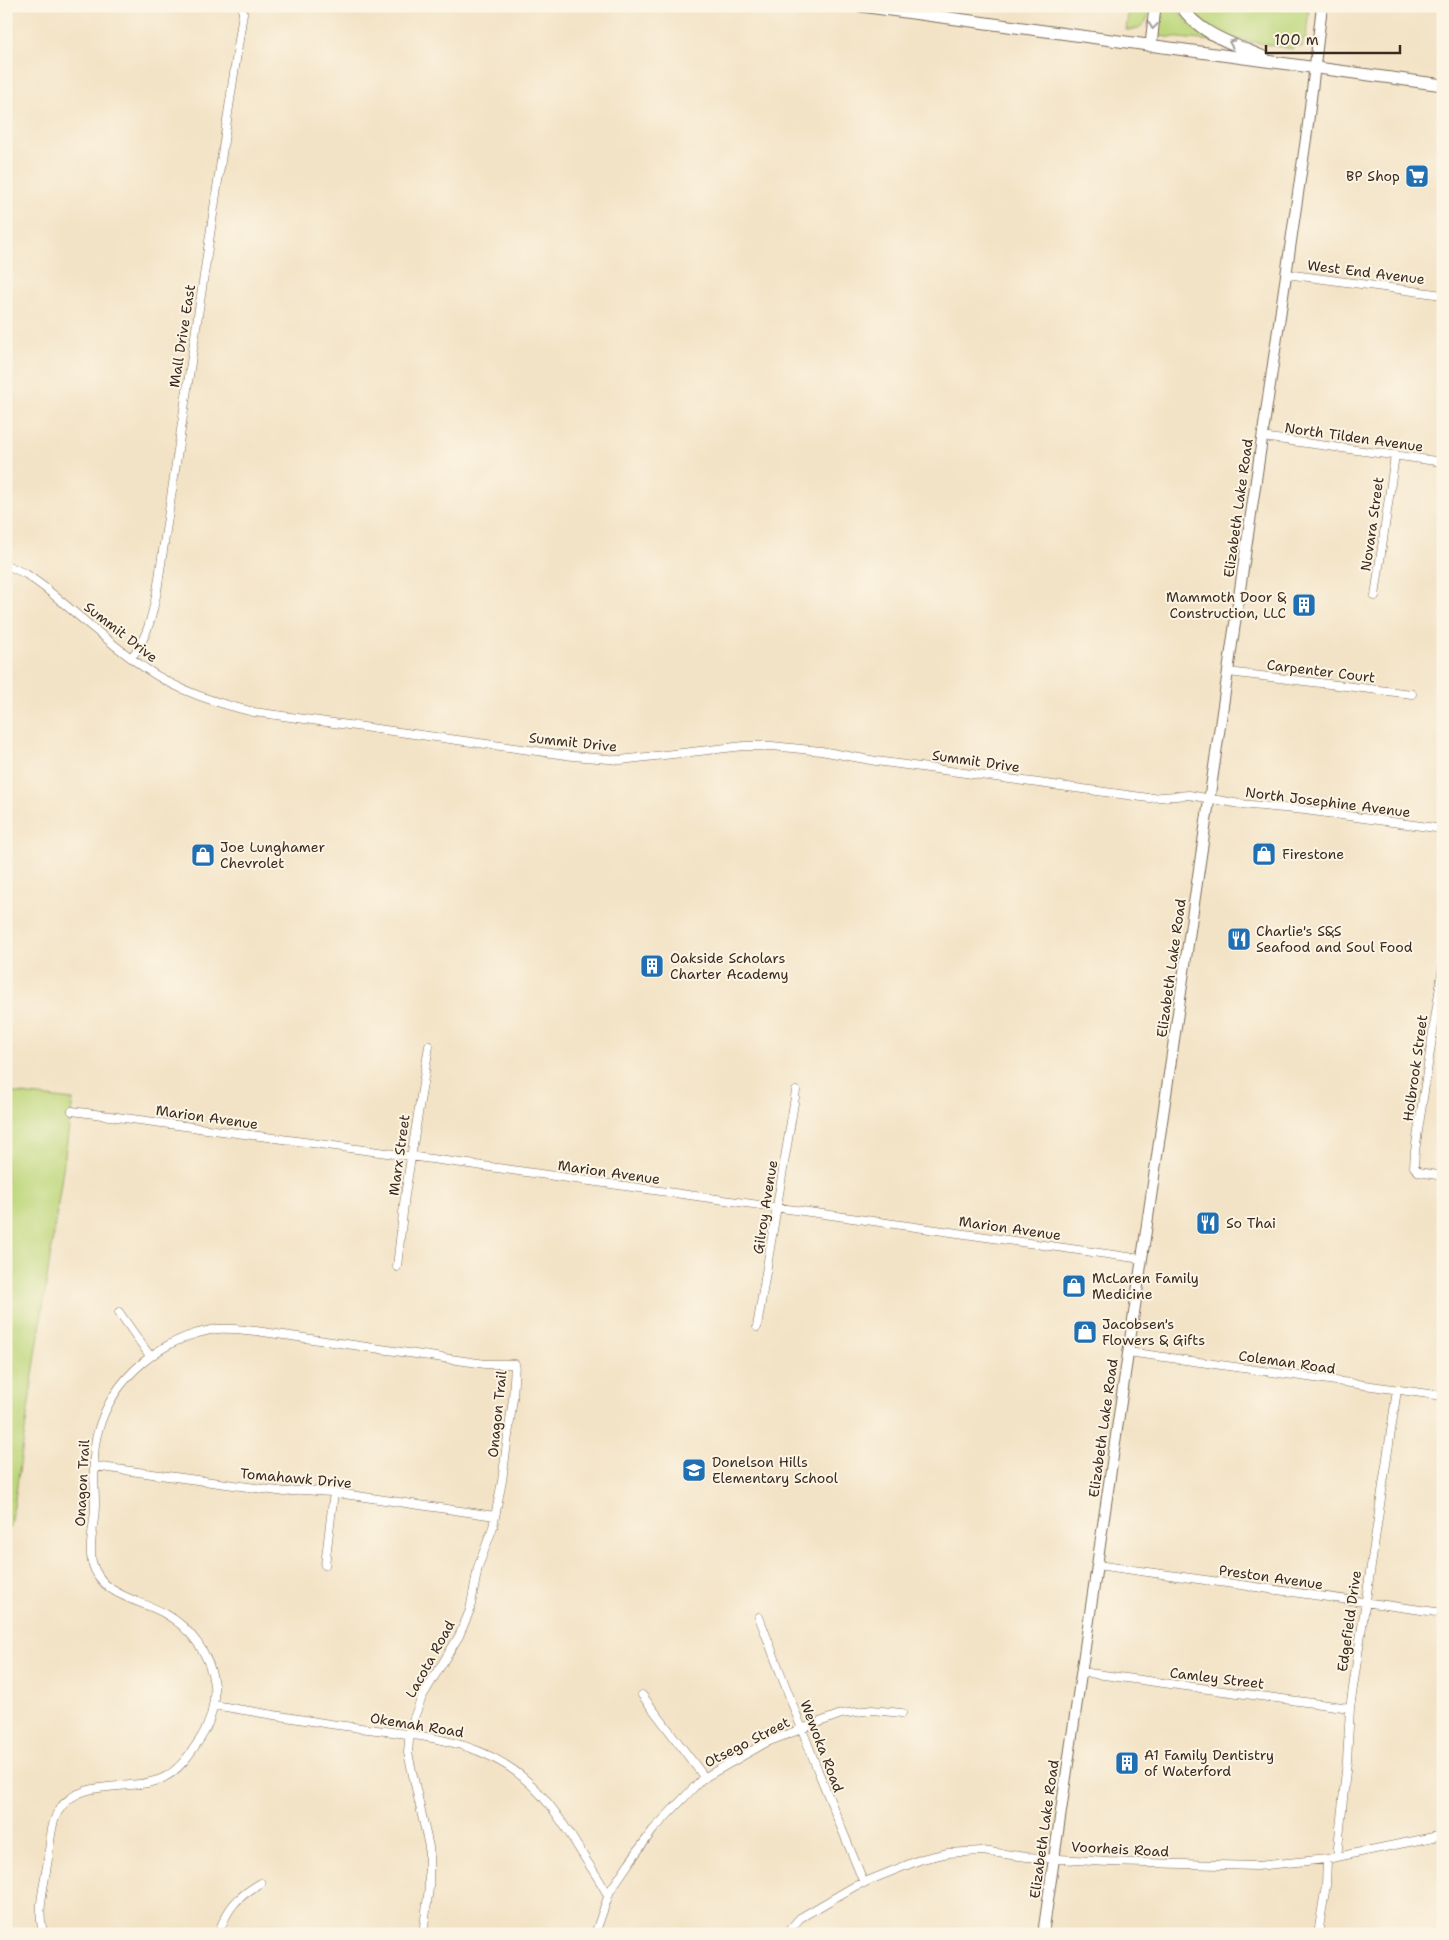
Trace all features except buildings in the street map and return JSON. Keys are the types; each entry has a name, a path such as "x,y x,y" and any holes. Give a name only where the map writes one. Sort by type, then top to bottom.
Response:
{"main road":[{"path":"861,6 1443,85"},
{"path":"1151,46 1156,6"},
{"path":"1181,6 1190,19 1209,33 1277,62"},
{"name":"Elizabeth Lake Road","path":"1043,1934 1316,68 1322,6"}],"street":[{"name":"Mall Drive East","path":"132,658 146,635 152,619 157,591 243,8"},
{"name":"West End Avenue","path":"1286,274 1443,294"},
{"name":"North Tilden Avenue","path":"1262,437 1443,462"},
{"name":"Novara Street","path":"1375,596 1395,455"},
{"name":"Summit Drive","path":"6,565 26,574 44,586 146,669 181,688 219,704 254,712 573,756 620,760 744,746 772,746 821,751 876,761 1148,798 1189,795 1210,799"},
{"name":"Carpenter Court","path":"1228,672 1412,694"},
{"name":"North Josephine Avenue","path":"1210,799 1443,829"},
{"name":"Holbrook Street","path":"1443,966 1414,1167 1419,1172 1443,1176"},
{"name":"Marx Street","path":"397,1267 411,1156 429,1046"},
{"name":"Gilroy Avenue","path":"757,1327 796,1092"},
{"name":"Marion Avenue","path":"72,1111 411,1156 1142,1259"},
{"path":"119,1312 150,1356"},
{"name":"Onagon Trail","path":"44,1934 40,1916 42,1895 52,1831 58,1810 82,1792 142,1784 162,1779 174,1771 188,1757 202,1735 213,1705 214,1684 206,1653 184,1626 162,1612 134,1602 113,1591 98,1576 92,1562 95,1508 94,1466 97,1433 106,1410 132,1372 150,1356 176,1341 219,1329 256,1331 485,1364 515,1364 513,1398 502,1481 495,1516"},
{"name":"Coleman Road","path":"1128,1352 1443,1396"},
{"name":"Edgefield Drive","path":"1337,1857 1347,1761 1350,1708 1364,1602 1397,1390"},
{"name":"Tomahawk Drive","path":"94,1466 285,1492 304,1490 334,1492 495,1516"},
{"path":"325,1565 334,1492"},
{"name":"Lacota Road","path":"423,1934 429,1888 429,1847 412,1777 408,1753 409,1734 422,1697 459,1636 470,1610 478,1567 495,1516"},
{"name":"Preston Avenue","path":"1097,1565 1443,1613"},
{"name":"Wewoka Road","path":"759,1617 864,1883"},
{"name":"Camley Street","path":"1081,1672 1350,1708"},
{"path":"642,1695 705,1778"},
{"name":"Okemah Road","path":"213,1705 304,1720 409,1734 472,1747 508,1765 529,1782 547,1801 560,1818 608,1896"},
{"name":"Otsego Street","path":"595,1934 608,1896 653,1830 672,1808 705,1778 766,1742 841,1714 872,1710 902,1713"},
{"name":"Voorheis Road","path":"786,1934 800,1918 826,1902 864,1883 922,1859 948,1853 982,1851 1151,1864 1258,1866 1327,1859 1443,1835"},
{"path":"1318,1934 1326,1886 1327,1859"},
{"path":"218,1934 230,1906 246,1892 261,1883"}],"green space":[{"path":"1129,6 1152,6 1144,24 1136,29 1126,30"},
{"path":"1159,6 1176,6 1192,26 1212,41 1158,36"},
{"path":"1185,6 1309,6 1306,39 1303,38 1302,47 1294,46 1293,49 1218,35"},
{"path":"6,1092 73,1100 11,1527 6,1527"}],"place":[{"name":"BP Shop","path":"1417,176"},
{"name":"Mammoth Door & Construction, LLC","path":"1304,605"},
{"name":"Firestone","path":"1264,854"},
{"name":"Joe Lunghamer Chevrolet","path":"203,855"},
{"name":"Charlie's S&S Seafood and Soul Food","path":"1239,939"},
{"name":"Oakside Scholars Charter Academy","path":"652,966"},
{"name":"So Thai","path":"1208,1223"},
{"name":"McLaren Family Medicine","path":"1074,1286"},
{"name":"Jacobsen's Flowers & Gifts","path":"1085,1332"},
{"name":"Donelson Hills Elementary School","path":"694,1470"},
{"name":"A1 Family Dentistry of Waterford","path":"1127,1763"}]}
